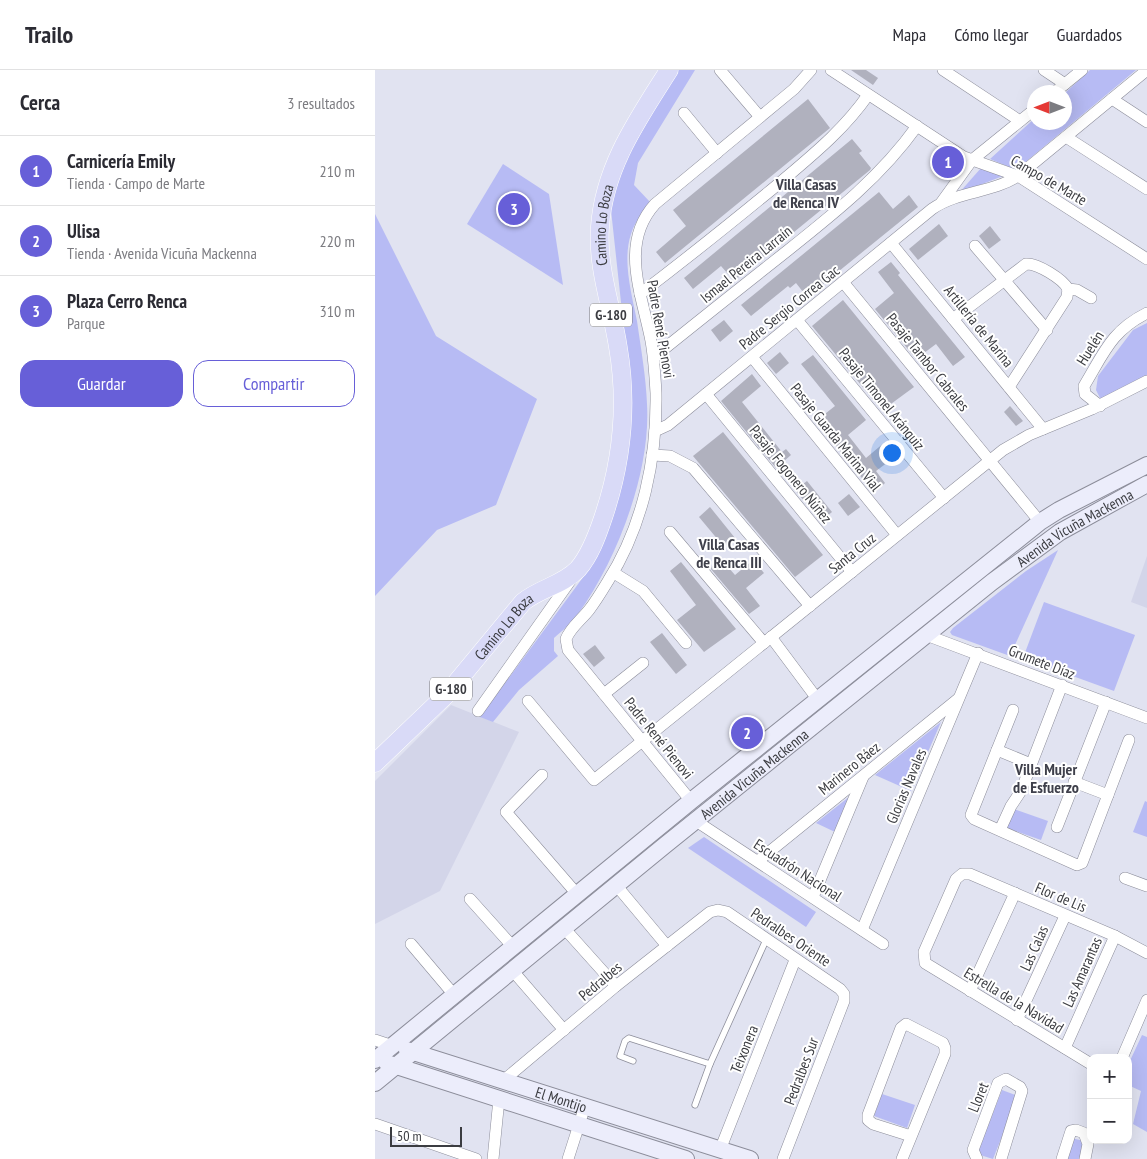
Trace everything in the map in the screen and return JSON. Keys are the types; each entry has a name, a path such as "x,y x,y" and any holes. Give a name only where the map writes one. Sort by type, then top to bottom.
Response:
{"main road":[{"name":"Camino Lo Boza","path":"375,763 456,684 523,602 535,593 565,580 578,568 596,538 607,506 618,461 623,422 621,363 600,253 602,211 608,182 618,154 669,70"}],"street":[{"path":"720,70 760,117"},
{"name":"Padre René Pienovi","path":"691,801 568,650 565,643 567,636 614,573 638,518 652,455 656,394 653,357 634,249 638,233 645,217 655,204 794,89 811,70"},
{"name":"Campo de Marte","path":"831,70 964,157 1018,176 1147,259"},
{"path":"943,70 1020,120"},
{"path":"1044,70 1065,84 1082,70"},
{"name":"Padre Sergio Correa Gac","path":"941,203 1005,183 1018,176 1147,70"},
{"path":"641,294 716,236 835,136 868,95"},
{"path":"1112,99 1147,122"},
{"path":"684,113 717,153"},
{"name":"Padre Sergio Correa Gac","path":"655,432 668,425 941,203 972,160 1027,115"},
{"name":"Ismael Pereira Larraín","path":"653,357 876,177 897,155 917,126"},
{"path":"1066,137 1147,189"},
{"name":"Artillería de Marina","path":"891,242 1043,429"},
{"path":"975,246 1047,330"},
{"path":"953,319 1023,265 1031,263 1063,283 1068,289 1077,290 1091,298"},
{"name":"Pasaje Tambor Cabrales","path":"843,282 1040,522"},
{"path":"1009,387 1067,297 1068,289"},
{"name":"Huelén","path":"1100,406 1085,394 1084,386 1118,332 1128,323 1147,313"},
{"name":"Pasaje Timonel Aránguiz","path":"797,320 944,498"},
{"name":"Pasaje Guarda Marina Vial","path":"752,356 897,535"},
{"name":"Santa Cruz","path":"528,701 594,780 1015,442 1100,406 1147,381"},
{"name":"Pasaje Fogonero Núñez","path":"706,394 852,572"},
{"path":"652,455 671,456 693,468 810,606"},
{"name":"Avenida Vicuña Mackenna","path":"375,1083 697,821 818,700 1040,522 1059,510 1147,465"},
{"name":"Avenida Vicuña Mackenna","path":"375,1060 691,801 757,761 1060,532 1147,484"},
{"path":"670,532 768,640 818,700"},
{"name":"Camino Lo Boza","path":"478,712 567,589 578,568"},
{"path":"614,573 635,585 646,595 686,643"},
{"name":"Grumete Díaz","path":"926,634 1062,685 1104,706 1147,718"},
{"name":"Glorias Navales","path":"862,930 978,653"},
{"name":"Padre René Pienovi","path":"604,694 643,662"},
{"path":"1000,830 1011,806 1021,791 1062,685"},
{"name":"Marinero Báez","path":"758,861 960,698"},
{"path":"1057,828 1104,706"},
{"path":"1013,710 971,813 974,819 1075,864 1081,864 1129,740"},
{"path":"997,750 1031,764"},
{"path":"542,775 506,812 589,908"},
{"path":"813,897 864,775"},
{"path":"1074,782 1108,795"},
{"name":"Escuadrón Nacional","path":"697,821 883,944"},
{"path":"652,833 664,846"},
{"name":"Flor de Lis","path":"923,960 924,952 956,879 962,874 970,874 1015,893 1115,936 1147,953"},
{"path":"1125,878 1147,886"},
{"path":"616,885 667,946"},
{"path":"970,991 1015,893"},
{"path":"470,899 513,948"},
{"name":"Pedralbes","path":"504,1080 616,986 710,912 718,910"},
{"name":"Pedralbes Oriente","path":"718,910 727,912 795,960 841,989 844,994"},
{"name":"Las Calas","path":"1017,1020 1065,916"},
{"path":"564,928 616,986"},
{"name":"Las Amarantas","path":"1065,1048 1115,936"},
{"path":"411,944 455,996"},
{"name":"Teixonera","path":"720,1150 795,960"},
{"name":"Estrella de la Navidad","path":"923,960 927,966 1087,1062"},
{"path":"512,970 564,1030"},
{"name":"Pedralbes Sur","path":"783,1159 844,1001 844,994"},
{"path":"1125,1054 1142,1027 1146,1007"},
{"path":"902,1159 945,1054 943,1043 912,1025 906,1024 901,1028 868,1115 868,1120 873,1124 911,1136"},
{"name":"El Montijo","path":"375,1040 750,1159"},
{"name":"El Montijo","path":"375,1060 685,1159"},
{"name":"Lloret","path":"977,1159 973,1150 998,1083 1006,1079 1020,1087 1023,1091 1001,1159"},
{"path":"493,1159 499,1099"},
{"path":"568,1159 585,1106"},
{"path":"375,1124 477,1159"},
{"path":"1062,1159 1071,1131 1076,1130 1084,1133 1087,1138 1085,1159"}],"lane":[{"path":"695,1105 710,1064 766,940"},
{"path":"633,1061 620,1056 625,1041 629,1038 710,1064"}],"shaded area":[{"path":"677,70 695,70 638,163 634,185 650,202 632,230 628,244 629,278 642,352 647,404 647,430 637,486 629,514 606,568 576,617 554,638 554,651 558,656 519,690 493,722 480,717 584,576 611,519 625,339 611,210 617,175"},
{"path":"1090,70 1136,70 1072,123 1072,87"},
{"path":"1027,125 1027,130 1064,130 1016,170 990,159"},
{"path":"503,164 549,194 563,285 467,224"},
{"path":"981,168 1003,176 959,193"},
{"path":"375,214 436,336 537,399 496,505 437,530 375,596"},
{"path":"1147,323 1147,377 1101,400 1096,390 1098,376 1133,330"},
{"path":"1058,550 1010,656 952,635 950,632 953,628 1026,571"},
{"path":"1147,556 1147,608 1131,602"},
{"path":"1044,602 1135,635 1114,691 1023,658"},
{"path":"451,705 519,732 440,891 375,924 375,781"},
{"path":"941,722 911,791 875,775"},
{"path":"854,793 835,832 816,823"},
{"path":"1145,801 1147,802 1147,837 1133,832"},
{"path":"1014,809 1048,821 1041,840 1007,828"},
{"path":"704,837 816,912 806,927 688,848"},
{"path":"1142,1035 1147,1037 1147,1132 1133,1124 1141,1091 1132,1087 1132,1056"},
{"path":"1002,1090 1018,1096 993,1159 977,1154"},
{"path":"882,1094 915,1105 907,1128 874,1116"},
{"path":"1071,1138 1084,1141 1080,1159 1066,1159"}],"building":[{"path":"851,70 866,70 878,78 873,85"},
{"path":"808,99 830,128 665,263 656,252 686,226 673,210"},
{"path":"852,139 862,151 859,153 871,168 870,170 734,281 721,266 693,289 684,278"},
{"path":"937,148 954,160 947,169 931,156"},
{"path":"879,192 893,209 909,195 918,207 807,297 796,283 790,288 788,286 751,316 741,305"},
{"path":"939,224 948,236 918,260 909,249"},
{"path":"990,226 1001,240 989,249 979,236"},
{"path":"891,262 900,273 898,275 965,357 953,366 936,344 916,359 875,309 894,293 878,272"},
{"path":"843,300 914,387 884,409 881,409 812,326"},
{"path":"724,320 733,331 720,342 711,330"},
{"path":"780,352 789,363 776,374 767,363"},
{"path":"813,355 866,420 848,435 866,458 885,442 896,456 876,471 885,483 874,493 816,421 835,406 801,364"},
{"path":"752,374 761,386 742,402 782,452 786,449 791,455 776,468 721,401"},
{"path":"1010,406 1023,421 1016,426 1004,412"},
{"path":"723,432 823,555 795,577 693,456"},
{"path":"807,481 832,512 821,521 795,490"},
{"path":"849,494 860,507 848,516 838,503"},
{"path":"710,507 735,538 724,547 699,517"},
{"path":"721,559 735,575 753,560 764,573 746,588 760,606 749,614 710,568"},
{"path":"681,562 736,629 704,652 677,620 696,605 670,571"},
{"path":"662,633 687,665 676,674 650,642"},
{"path":"595,645 605,658 594,667 583,654"}],"place":[{"name":"Carnicería Emily","path":"948,162"},
{"name":"Plaza Cerro Renca","path":"514,209"},
{"name":"Ulisa","path":"747,733"}],"district":[{"name":"Villa Casas de Renca IV","path":"806,193"},
{"name":"Villa Casas de Renca III","path":"729,553"},
{"name":"Villa Mujer de Esfuerzo","path":"1046,778"}]}
